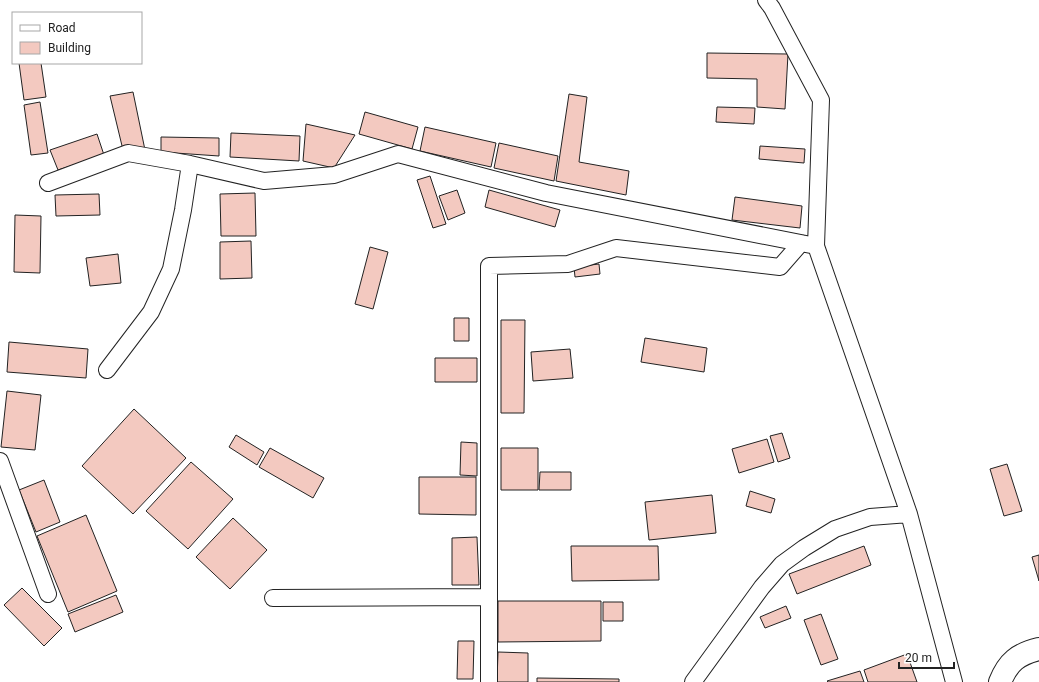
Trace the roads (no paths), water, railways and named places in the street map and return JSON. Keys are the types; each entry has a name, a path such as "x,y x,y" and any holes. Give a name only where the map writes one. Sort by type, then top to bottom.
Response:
{"main road":[{"path":"1000,682 1010,664 1025,653 1039,649"}],"street":[{"path":"766,0 772,8 821,100 809,245 910,514 954,682"},
{"path":"48,183 128,153 190,164 264,181 334,175 398,154 546,193 809,245"},
{"path":"107,370 151,312 171,269 183,210 190,164"},
{"path":"489,682 489,266 568,264 616,248 780,267 809,245"},
{"path":"0,461 48,594"},
{"path":"693,682 762,587 782,564 804,548 835,529 870,517 910,514"},
{"path":"273,598 489,597"}]}
